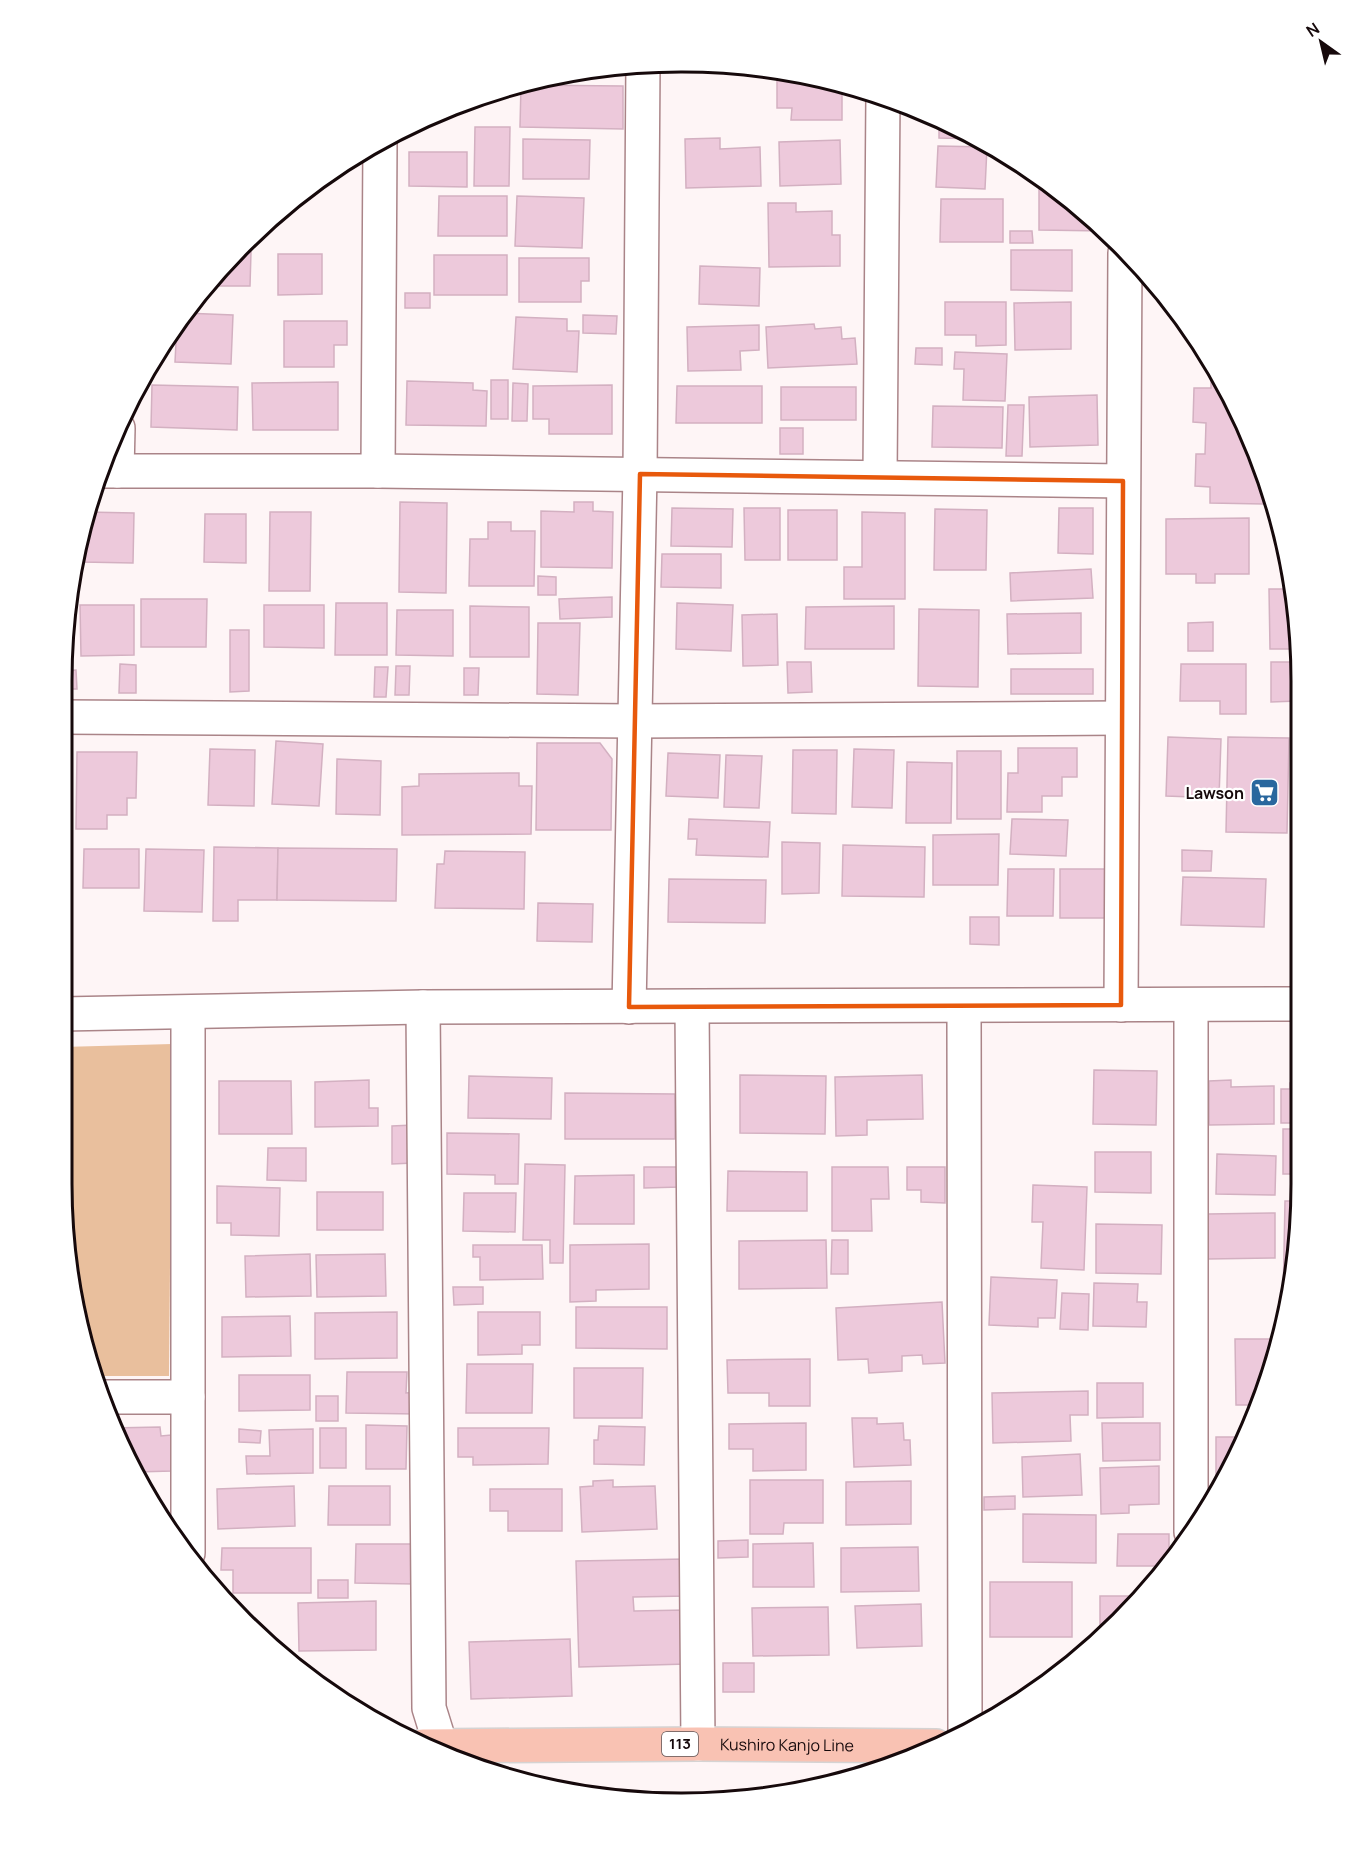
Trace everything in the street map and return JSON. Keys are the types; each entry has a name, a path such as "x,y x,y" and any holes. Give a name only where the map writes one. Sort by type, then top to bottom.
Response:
{"main road":[{"name":"Kushiro Kanjo Line","path":"450,1748 698,1744 917,1746"}],"street":[{"path":"629,1007 640,474 643,73"},
{"path":"880,476 883,106"},
{"path":"378,471 380,152"},
{"path":"1121,1005 1125,264"},
{"path":"110,471 378,471 1123,481"},
{"path":"72,717 635,721 1122,718"},
{"path":"72,1014 188,1014 423,1007 1291,1004"},
{"path":"1191,1005 1191,1517"},
{"path":"964,1006 965,1722"},
{"path":"423,1007 429,1708 435,1741"},
{"path":"692,1007 698,1744"},
{"path":"188,1014 188,1541"},
{"path":"111,1398 188,1397"}],"highlighted area":[{"path":"640,474 1123,481 1121,1005 629,1007"}],"shaded area":[{"path":"172,1044 169,1376 103,1376 84,1302 73,1223 72,1047"}],"building":[{"path":"777,80 842,94 842,120 791,120 792,108 777,108"},
{"path":"557,85 623,86 623,129 520,127 521,94"},
{"path":"475,127 510,127 509,186 474,186"},
{"path":"939,129 957,138 939,138"},
{"path":"720,138 720,149 760,147 761,186 686,188 685,139"},
{"path":"523,139 590,140 589,179 523,179"},
{"path":"840,140 841,184 780,186 779,142"},
{"path":"938,146 973,147 987,154 985,189 936,187"},
{"path":"409,152 467,152 467,187 409,186"},
{"path":"1039,188 1091,231 1039,230"},
{"path":"439,196 507,196 507,236 438,236"},
{"path":"517,196 584,198 582,248 515,246"},
{"path":"941,199 1003,199 1003,242 940,242"},
{"path":"768,203 796,203 796,212 832,211 832,235 840,235 840,266 769,267"},
{"path":"1010,231 1032,231 1033,243 1010,243"},
{"path":"1011,250 1072,250 1072,291 1011,290"},
{"path":"251,252 250,286 218,286"},
{"path":"278,254 322,254 322,294 278,295"},
{"path":"434,255 507,255 507,295 434,295"},
{"path":"519,258 589,258 589,281 581,281 581,302 519,302"},
{"path":"700,266 760,268 759,306 699,304"},
{"path":"405,293 430,293 430,308 405,308"},
{"path":"945,302 1006,302 1006,345 976,346 976,335 945,335"},
{"path":"1071,302 1071,349 1015,350 1014,303"},
{"path":"196,313 233,315 231,364 175,362 176,341"},
{"path":"583,315 617,316 616,334 583,333"},
{"path":"516,317 567,319 567,331 579,331 577,372 513,369"},
{"path":"284,321 347,321 347,345 334,345 334,367 284,367"},
{"path":"814,324 815,329 841,327 842,339 855,338 857,364 768,368 766,327"},
{"path":"759,325 759,350 740,351 741,370 688,371 687,327"},
{"path":"916,348 942,348 942,365 915,364"},
{"path":"955,352 1007,354 1005,401 963,400 964,369 954,369"},
{"path":"491,380 508,380 508,419 491,419"},
{"path":"407,381 473,383 473,390 487,391 486,426 406,425"},
{"path":"1211,381 1245,448 1263,504 1210,503 1210,487 1195,486 1196,454 1205,454 1206,423 1193,422 1194,388 1211,388"},
{"path":"338,382 338,430 253,430 252,383"},
{"path":"513,383 528,384 527,421 512,421"},
{"path":"152,385 238,387 237,430 151,427"},
{"path":"612,385 612,434 549,434 549,419 533,419 533,386"},
{"path":"677,386 762,386 762,423 676,423"},
{"path":"781,387 856,387 856,420 781,420"},
{"path":"1097,395 1098,445 1030,447 1029,397"},
{"path":"1008,405 1024,405 1022,456 1006,456"},
{"path":"933,406 1003,407 1002,448 932,447"},
{"path":"780,428 803,428 803,454 780,454"},
{"path":"400,502 447,503 446,593 399,592"},
{"path":"574,502 593,502 593,511 613,512 612,568 541,567 541,511 574,512"},
{"path":"672,508 733,509 732,547 671,546"},
{"path":"744,508 780,508 780,560 745,560"},
{"path":"1059,508 1093,508 1093,554 1058,553"},
{"path":"935,509 987,510 986,570 934,570"},
{"path":"788,510 837,510 837,560 788,560"},
{"path":"96,512 134,513 133,563 84,562"},
{"path":"270,512 311,512 310,591 269,591"},
{"path":"862,512 905,513 905,599 844,599 844,567 862,567"},
{"path":"205,514 246,514 246,563 204,562"},
{"path":"1249,518 1249,574 1215,574 1215,583 1196,583 1196,574 1166,574 1166,519"},
{"path":"488,522 511,522 511,531 535,531 534,586 469,586 470,539 488,539"},
{"path":"662,554 721,554 721,588 661,587"},
{"path":"1091,569 1093,598 1011,601 1010,573"},
{"path":"538,576 556,577 556,595 538,595"},
{"path":"1269,589 1284,589 1290,649 1270,649"},
{"path":"612,597 612,617 560,619 559,599"},
{"path":"141,599 207,599 206,647 141,647"},
{"path":"336,603 387,603 387,655 335,655"},
{"path":"677,603 733,605 731,651 676,649"},
{"path":"80,605 134,605 134,655 81,656"},
{"path":"264,605 324,605 324,648 264,647"},
{"path":"470,606 529,607 529,657 470,657"},
{"path":"894,606 894,649 805,649 806,607"},
{"path":"919,609 979,610 978,687 918,686"},
{"path":"397,610 453,610 453,656 396,655"},
{"path":"1081,613 1081,653 1008,654 1007,614"},
{"path":"777,614 778,665 743,666 742,615"},
{"path":"1213,622 1213,651 1188,651 1188,623"},
{"path":"538,623 580,623 578,695 537,694"},
{"path":"230,630 249,630 249,691 230,692"},
{"path":"787,662 811,662 812,692 788,693"},
{"path":"1271,662 1290,662 1291,701 1271,702"},
{"path":"120,664 136,665 136,693 119,693"},
{"path":"1181,664 1246,664 1246,714 1220,714 1220,701 1180,701"},
{"path":"396,666 410,666 409,695 395,695"},
{"path":"375,667 388,667 386,697 374,697"},
{"path":"464,668 479,668 478,695 464,695"},
{"path":"1011,669 1093,669 1093,694 1011,694"},
{"path":"72,670 76,670 77,689 72,689"},
{"path":"1168,737 1221,739 1219,798 1166,796"},
{"path":"1228,737 1289,738 1287,833 1226,832"},
{"path":"276,741 323,744 319,806 272,804"},
{"path":"537,743 600,743 612,759 611,830 536,830"},
{"path":"1018,748 1077,748 1077,777 1062,777 1062,796 1042,796 1042,812 1007,812 1008,773 1018,773"},
{"path":"210,749 255,750 254,806 208,805"},
{"path":"854,749 894,750 892,808 852,807"},
{"path":"793,750 837,750 836,814 792,813"},
{"path":"957,751 1001,751 1001,819 957,819"},
{"path":"77,752 137,752 136,798 127,798 127,815 107,815 107,829 76,829"},
{"path":"668,753 720,755 718,798 666,796"},
{"path":"726,755 762,756 759,808 724,807"},
{"path":"337,759 381,761 380,815 336,814"},
{"path":"907,762 952,763 951,823 906,823"},
{"path":"519,773 519,786 532,786 531,834 402,835 402,787 419,786 419,774"},
{"path":"689,819 770,822 768,857 696,855 697,839 688,839"},
{"path":"1012,819 1068,820 1066,856 1010,854"},
{"path":"999,834 998,885 933,885 933,835"},
{"path":"782,842 820,843 819,893 782,894"},
{"path":"843,845 925,847 924,897 842,896"},
{"path":"214,847 278,848 277,900 238,900 238,921 213,921"},
{"path":"278,848 397,849 396,901 277,900"},
{"path":"84,849 139,849 139,888 83,888"},
{"path":"146,849 204,850 202,912 144,911"},
{"path":"1182,850 1212,851 1211,871 1182,871"},
{"path":"445,851 525,852 524,909 435,908 437,864 444,864"},
{"path":"1008,869 1054,869 1053,916 1007,916"},
{"path":"1060,869 1105,869 1106,918 1060,918"},
{"path":"1183,877 1266,879 1264,927 1181,925"},
{"path":"669,879 766,880 765,923 668,922"},
{"path":"538,903 593,904 592,942 537,941"},
{"path":"970,917 999,917 999,945 970,944"},
{"path":"1094,1070 1157,1071 1156,1125 1093,1124"},
{"path":"740,1075 826,1076 825,1134 740,1133"},
{"path":"922,1075 923,1119 867,1120 867,1135 836,1136 835,1077"},
{"path":"469,1076 552,1078 551,1119 468,1118"},
{"path":"369,1080 369,1108 378,1108 378,1126 315,1127 315,1082"},
{"path":"1231,1080 1231,1087 1274,1086 1274,1124 1209,1125 1209,1081"},
{"path":"219,1081 291,1081 292,1134 219,1134"},
{"path":"1291,1083 1291,1123 1281,1123 1281,1089 1290,1089"},
{"path":"565,1093 675,1094 675,1139 565,1139"},
{"path":"413,1125 413,1163 392,1164 392,1126"},
{"path":"1283,1129 1291,1129 1291,1174 1283,1174"},
{"path":"447,1133 519,1134 518,1184 495,1184 495,1175 447,1174"},
{"path":"268,1148 306,1148 306,1181 267,1180"},
{"path":"1095,1152 1151,1152 1151,1193 1095,1192"},
{"path":"1217,1154 1276,1156 1275,1195 1216,1194"},
{"path":"525,1164 565,1165 563,1263 550,1263 550,1240 523,1240"},
{"path":"644,1167 680,1167 680,1187 644,1188"},
{"path":"832,1167 888,1167 889,1199 871,1199 872,1231 832,1231"},
{"path":"907,1167 945,1167 945,1203 921,1202 921,1190 907,1190"},
{"path":"728,1171 807,1172 807,1211 727,1211"},
{"path":"634,1175 634,1224 574,1224 575,1176"},
{"path":"1033,1185 1087,1187 1084,1270 1041,1268 1043,1222 1032,1222"},
{"path":"217,1186 280,1188 279,1236 231,1235 231,1223 217,1223"},
{"path":"317,1192 383,1192 383,1230 317,1230"},
{"path":"464,1193 516,1193 515,1232 463,1231"},
{"path":"1285,1201 1291,1201 1290,1223 1283,1277"},
{"path":"1275,1213 1275,1258 1208,1259 1208,1214"},
{"path":"1096,1224 1162,1225 1161,1274 1096,1273"},
{"path":"826,1240 827,1288 739,1289 739,1241"},
{"path":"832,1240 848,1240 848,1274 831,1274"},
{"path":"649,1244 649,1289 596,1290 596,1301 570,1302 570,1245"},
{"path":"473,1245 542,1245 543,1279 480,1280 480,1257 473,1257"},
{"path":"310,1254 311,1296 246,1297 245,1256"},
{"path":"385,1254 386,1296 317,1297 316,1255"},
{"path":"991,1277 1057,1280 1055,1318 1038,1318 1038,1327 989,1325"},
{"path":"1094,1283 1138,1284 1137,1302 1147,1302 1146,1327 1093,1326"},
{"path":"453,1287 483,1287 483,1304 454,1305"},
{"path":"1062,1293 1089,1294 1088,1330 1060,1329"},
{"path":"942,1302 945,1363 923,1364 922,1355 902,1356 902,1371 869,1373 868,1359 838,1360 836,1308"},
{"path":"576,1307 667,1307 667,1349 576,1348"},
{"path":"397,1312 397,1358 315,1359 315,1313"},
{"path":"478,1312 540,1312 540,1345 522,1345 522,1354 478,1355"},
{"path":"290,1316 291,1356 222,1357 222,1317"},
{"path":"1235,1339 1270,1339 1249,1405 1236,1405"},
{"path":"810,1359 810,1406 769,1406 769,1393 728,1393 727,1360"},
{"path":"467,1364 533,1364 532,1413 466,1413"},
{"path":"574,1368 643,1368 642,1418 574,1418"},
{"path":"347,1372 407,1372 406,1393 419,1392 418,1414 346,1413"},
{"path":"239,1375 310,1375 310,1410 239,1411"},
{"path":"1097,1383 1143,1383 1143,1417 1097,1418"},
{"path":"1088,1391 1088,1415 1070,1415 1071,1441 993,1443 992,1393"},
{"path":"316,1396 338,1396 338,1421 316,1421"},
{"path":"852,1418 877,1418 877,1424 903,1423 904,1440 910,1440 911,1465 854,1467"},
{"path":"806,1423 806,1470 753,1471 753,1449 729,1449 729,1424"},
{"path":"1102,1423 1160,1423 1160,1460 1103,1461"},
{"path":"366,1425 407,1426 406,1469 366,1469"},
{"path":"599,1426 645,1427 644,1465 594,1464 594,1440 598,1440"},
{"path":"160,1427 161,1436 171,1435 172,1471 145,1472 123,1428"},
{"path":"320,1428 346,1428 346,1468 320,1468"},
{"path":"458,1428 549,1428 548,1464 473,1465 473,1457 458,1457"},
{"path":"239,1429 261,1431 260,1443 239,1442"},
{"path":"313,1429 313,1473 247,1474 246,1456 270,1456 269,1430"},
{"path":"1216,1437 1236,1437 1228,1453 1216,1475"},
{"path":"1080,1454 1082,1495 1023,1497 1022,1457"},
{"path":"1159,1466 1159,1504 1129,1505 1129,1513 1101,1514 1100,1468"},
{"path":"613,1480 613,1487 655,1486 657,1529 582,1532 580,1487 593,1486 593,1481"},
{"path":"750,1480 823,1480 823,1523 784,1523 783,1534 750,1534"},
{"path":"911,1481 911,1524 846,1525 846,1482"},
{"path":"294,1486 295,1526 218,1529 217,1489"},
{"path":"329,1486 390,1486 390,1525 328,1525"},
{"path":"490,1489 562,1489 562,1531 508,1531 508,1511 490,1511"},
{"path":"1015,1496 1015,1509 984,1510 984,1497"},
{"path":"1023,1514 1096,1515 1096,1563 1023,1562"},
{"path":"1118,1534 1169,1534 1169,1549 1156,1566 1117,1566"},
{"path":"748,1540 748,1557 718,1558 718,1541"},
{"path":"813,1543 814,1587 753,1587 753,1544"},
{"path":"356,1544 414,1544 414,1584 355,1583"},
{"path":"918,1547 919,1591 841,1592 841,1548"},
{"path":"222,1548 311,1548 311,1593 233,1593 233,1570 221,1570"},
{"path":"686,1559 687,1596 633,1597 634,1611 685,1610 687,1664 579,1667 576,1561"},
{"path":"318,1580 348,1580 348,1598 318,1598"},
{"path":"990,1582 1072,1582 1072,1637 990,1637"},
{"path":"1100,1596 1129,1596 1112,1614 1100,1626"},
{"path":"376,1601 376,1650 299,1651 298,1603"},
{"path":"921,1604 922,1646 857,1648 855,1606"},
{"path":"828,1607 829,1655 753,1656 752,1608"},
{"path":"570,1639 572,1696 471,1699 469,1642"},
{"path":"723,1663 754,1663 754,1692 723,1692"}],"place":[{"name":"Lawson","path":"1265,793"}]}
